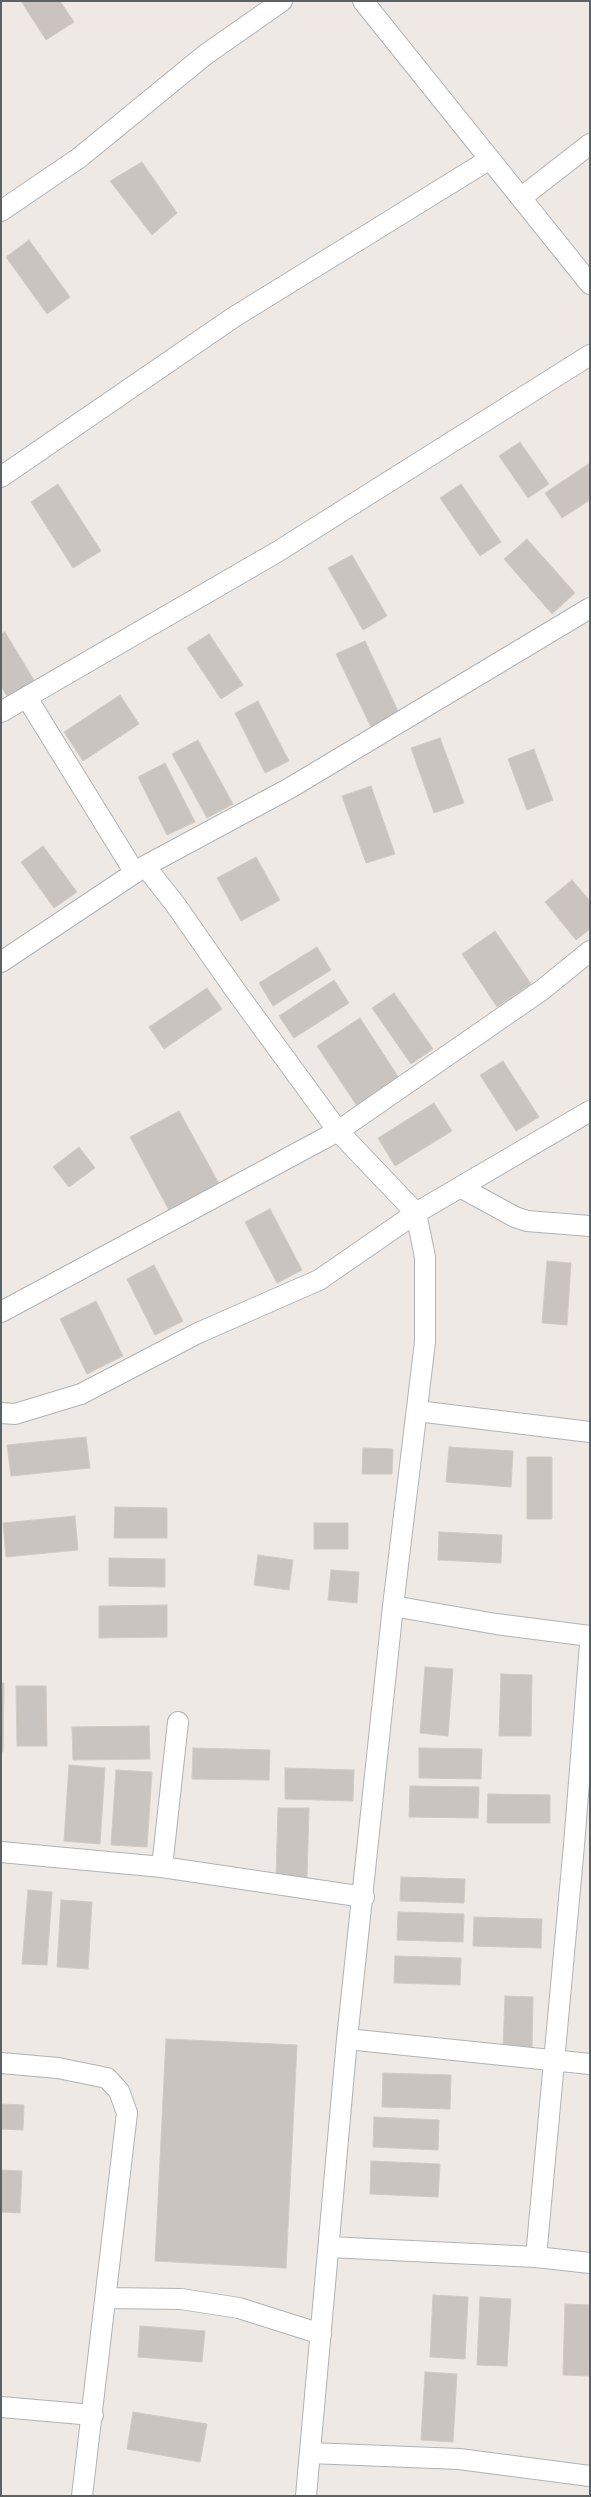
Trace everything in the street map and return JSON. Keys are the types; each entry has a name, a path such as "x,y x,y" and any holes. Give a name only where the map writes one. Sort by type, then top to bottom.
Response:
{"street":[{"path":"1,211 79,158 205,55 282,1"},
{"path":"363,1 590,284"},
{"path":"522,197 590,144"},
{"path":"1,477 234,317 490,159"},
{"path":"1,712 277,552 590,355"},
{"path":"1,962 140,869 290,788 590,608"},
{"path":"26,698 140,869 175,904 338,1131 416,1213 425,1257 425,1342 393,1606 364,1897 347,2038 306,2496"},
{"path":"1,1312 338,1131 542,990 590,951"},
{"path":"1,1413 15,1414 81,1394 198,1332 319,1280 416,1213 590,1111"},
{"path":"460,1186 515,1217 526,1221 590,1226"},
{"path":"418,1411 590,1432"},
{"path":"393,1606 496,1624 590,1636"},
{"path":"536,2257 554,2060 582,1846 590,1644"},
{"path":"162,1867 178,1722"},
{"path":"1,1852 162,1867 364,1897"},
{"path":"347,2038 590,2064"},
{"path":"1,2062 58,2068 107,2078 119,2091 126,2113 93,2414 82,2496"},
{"path":"329,2247 536,2257 590,2263"},
{"path":"106,2298 181,2299 239,2308 321,2334"},
{"path":"1,2407 93,2414"},
{"path":"310,2453 459,2459 590,2476"}],"building":[{"path":"21,1 60,1 74,22 46,40"},
{"path":"142,162 177,213 152,235 110,181"},
{"path":"29,240 70,297 47,314 6,257"},
{"path":"520,442 549,484 528,498 499,456"},
{"path":"590,463 590,500 562,518 545,493"},
{"path":"58,484 101,551 73,568 31,502"},
{"path":"461,484 501,542 480,556 440,498"},
{"path":"527,539 575,593 552,614 504,559"},
{"path":"352,555 387,616 363,630 328,568"},
{"path":"5,632 35,682 8,698 1,686 1,634"},
{"path":"209,634 243,685 221,699 187,648"},
{"path":"365,641 400,715 372,729 336,654"},
{"path":"120,695 139,724 83,761 64,732"},
{"path":"258,701 289,761 265,773 235,713"},
{"path":"440,738 464,803 434,813 411,748"},
{"path":"198,740 233,804 207,818 172,754"},
{"path":"534,749 553,800 527,810 508,759"},
{"path":"165,763 195,822 167,835 138,777"},
{"path":"371,786 395,854 366,863 342,796"},
{"path":"43,846 77,892 54,908 21,862"},
{"path":"256,857 280,900 241,921 217,878"},
{"path":"572,880 590,901 590,929 576,940 545,902"},
{"path":"495,931 531,984 497,1007 462,954"},
{"path":"317,947 331,970 273,1006 259,983"},
{"path":"334,980 349,1003 294,1038 279,1016"},
{"path":"207,988 222,1009 164,1049 149,1027"},
{"path":"394,993 433,1049 411,1064 372,1008"},
{"path":"360,1018 399,1078 357,1106 317,1046"},
{"path":"503,1061 539,1117 516,1131 480,1075"},
{"path":"434,1103 452,1131 395,1166 378,1138"},
{"path":"179,1111 222,1189 172,1216 130,1137"},
{"path":"79,1147 95,1168 69,1187 53,1167"},
{"path":"270,1209 302,1270 277,1283 245,1222"},
{"path":"547,1261 571,1263 567,1325 542,1323"},
{"path":"154,1265 183,1321 155,1335 127,1279"},
{"path":"96,1301 123,1356 87,1374 60,1319"},
{"path":"86,1437 90,1468 11,1476 7,1445"},
{"path":"449,1447 513,1451 511,1487 446,1482"},
{"path":"363,1448 393,1449 392,1474 362,1474"},
{"path":"527,1457 552,1457 552,1519 527,1519"},
{"path":"115,1507 167,1508 167,1538 114,1538"},
{"path":"75,1516 78,1550 6,1557 3,1523"},
{"path":"314,1523 348,1523 348,1549 314,1549"},
{"path":"439,1532 502,1535 501,1563 438,1560"},
{"path":"258,1555 293,1560 289,1590 254,1585"},
{"path":"109,1558 165,1559 165,1587 109,1586"},
{"path":"331,1570 359,1572 357,1603 328,1600"},
{"path":"167,1605 167,1637 99,1638 99,1606"},
{"path":"425,1667 453,1669 448,1736 420,1733"},
{"path":"501,1674 532,1675 531,1736 499,1736"},
{"path":"1,1683 4,1683 3,1752 1,1752"},
{"path":"16,1686 46,1686 47,1746 17,1746"},
{"path":"149,1726 150,1759 73,1760 72,1727"},
{"path":"193,1748 270,1750 269,1780 192,1779"},
{"path":"419,1748 482,1749 481,1779 419,1778"},
{"path":"69,1765 105,1768 100,1844 64,1841"},
{"path":"285,1768 354,1770 353,1801 285,1799"},
{"path":"116,1770 152,1772 147,1847 111,1845"},
{"path":"410,1786 479,1787 478,1818 409,1817"},
{"path":"488,1794 550,1795 550,1823 487,1823"},
{"path":"278,1808 309,1808 307,1878 276,1877"},
{"path":"401,1877 465,1879 464,1903 400,1901"},
{"path":"28,1890 52,1892 47,1965 22,1964"},
{"path":"61,1900 92,1902 88,1969 57,1967"},
{"path":"398,1912 464,1914 463,1942 397,1940"},
{"path":"474,1917 542,1919 541,1948 473,1946"},
{"path":"395,1956 461,1958 460,1985 394,1983"},
{"path":"505,1996 533,1997 532,2049 503,2048"},
{"path":"166,2039 297,2045 286,2268 155,2261"},
{"path":"383,2073 451,2075 450,2109 382,2107"},
{"path":"1,2104 24,2105 23,2130 1,2129"},
{"path":"374,2117 439,2120 438,2150 373,2147"},
{"path":"371,2161 440,2164 438,2197 370,2194"},
{"path":"1,2170 22,2171 20,2213 1,2212"},
{"path":"433,2295 468,2297 465,2359 430,2357"},
{"path":"480,2297 511,2299 507,2366 477,2365"},
{"path":"565,2304 590,2305 589,2376 563,2375"},
{"path":"140,2326 205,2331 202,2362 138,2357"},
{"path":"425,2372 457,2374 453,2442 421,2440"},
{"path":"133,2412 207,2424 200,2462 127,2449"}]}
